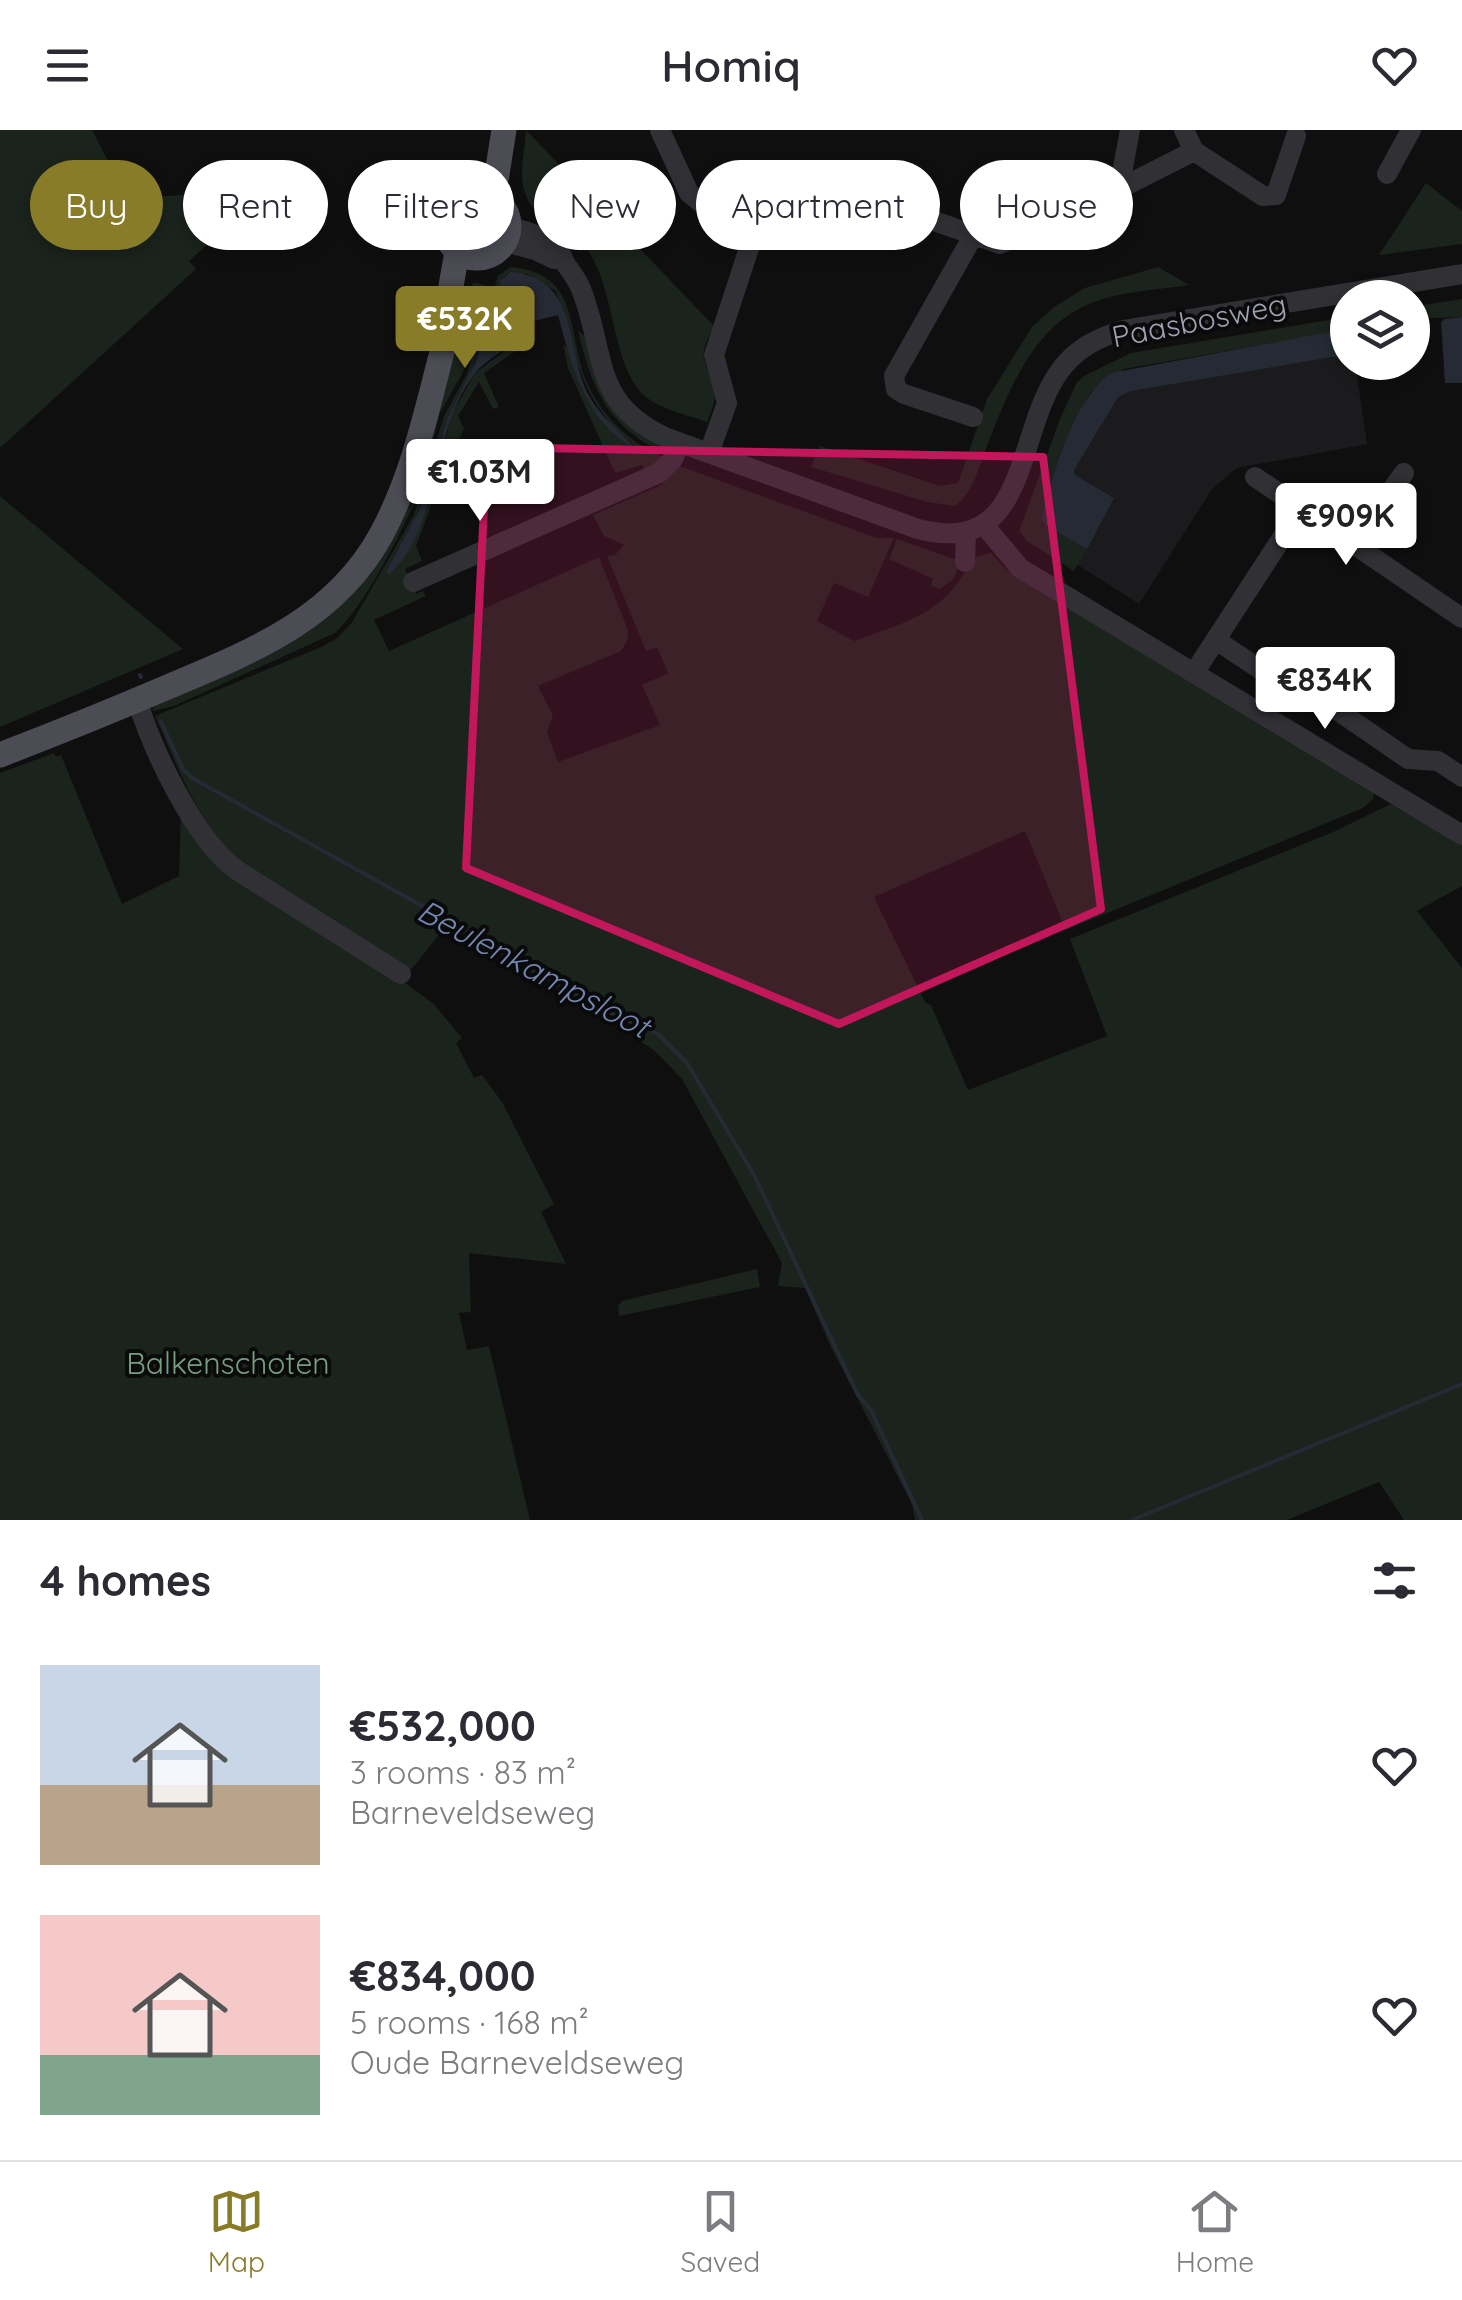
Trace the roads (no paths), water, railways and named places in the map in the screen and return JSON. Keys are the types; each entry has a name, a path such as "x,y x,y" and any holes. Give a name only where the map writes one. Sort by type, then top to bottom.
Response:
{"main road":[{"path":"487,160 489,130"},
{"path":"495,160 504,130"},
{"path":"462,250 467,255 490,255 494,250"},
{"path":"0,755 228,662 293,629 329,602 360,568 382,534 402,491 449,325 448,302 467,255"}],"street":[{"path":"660,130 696,198"},
{"path":"1124,160 1130,130"},
{"path":"1184,130 1194,152 1263,196 1276,195 1296,136"},
{"path":"1387,174 1412,130"},
{"path":"1133,182 1194,152"},
{"path":"514,238 565,262 581,288 601,367 619,402 640,423 680,443 918,529 938,534 975,529 1020,568 1462,835"},
{"path":"710,453 726,403 714,355 753,250"},
{"path":"965,250 894,376 896,389 904,394 973,417"},
{"name":"Paasbosweg","path":"975,529 1008,496 1049,387 1061,369 1092,342 1123,330 1462,274"},
{"path":"412,582 659,473 673,459 680,443"},
{"path":"1353,543 1404,473"},
{"path":"1255,477 1459,608"},
{"path":"1194,673 1302,508"},
{"path":"964,562 975,529"},
{"path":"1216,640 1262,670 1286,675 1408,759 1438,762 1462,777"},
{"path":"137,700 180,795 216,853 238,871 401,974"}],"waterway":[{"name":"Beulenkampsloot","path":"161,722 183,769 192,778 589,1003 658,1034 687,1063 754,1175 922,1520"},
{"name":"Beulenkampsloot","path":"1132,1520 1462,1384"}],"park label":[{"name":"Balkenschoten","path":"228,1363"}]}
